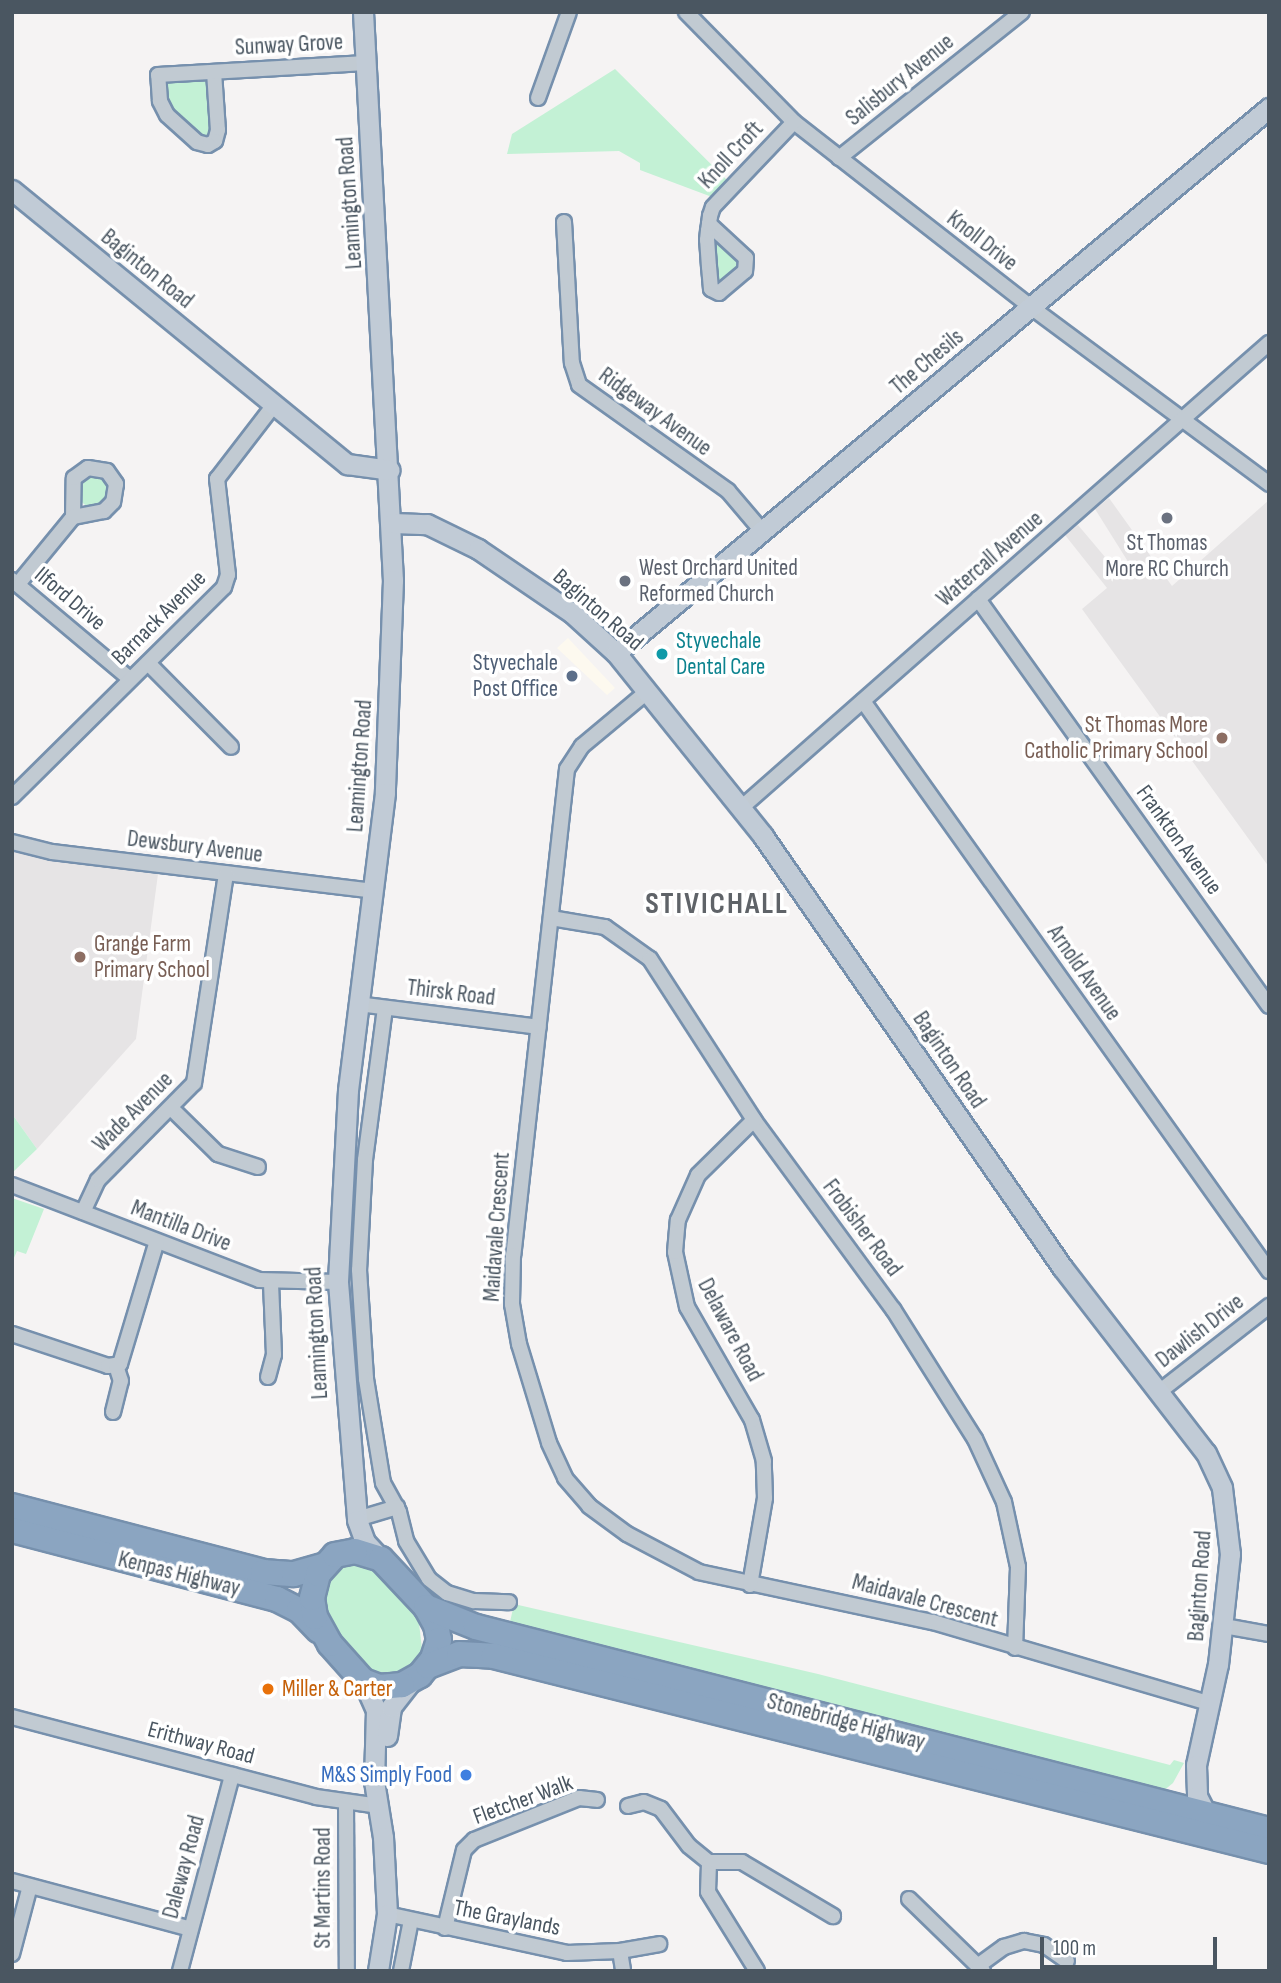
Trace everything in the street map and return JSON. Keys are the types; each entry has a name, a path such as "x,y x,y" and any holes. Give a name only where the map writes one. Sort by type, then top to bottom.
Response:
{"highway":[{"name":"Kenpas Highway","path":"12,1506 263,1572 294,1574 330,1560"},
{"name":"Kenpas Highway","path":"12,1530 277,1599 299,1610 330,1644"},
{"path":"355,1551 381,1559 426,1607 439,1640 419,1674 390,1688 363,1681 330,1644 315,1617 312,1598 314,1582 330,1560 355,1551"},
{"name":"Stonebridge Highway","path":"426,1607 476,1627 1269,1829"},
{"name":"Stonebridge Highway","path":"419,1674 459,1654 494,1656 1269,1851"}],"street":[{"name":"Leamington Road","path":"363,12 393,523 386,780 341,1164 338,1282 357,1519 365,1542 381,1559"},
{"path":"538,98 569,12"},
{"name":"Salisbury Avenue","path":"839,158 1022,12"},
{"name":"Knoll Drive","path":"687,13 794,122 1031,307 1269,484"},
{"name":"Sunway Grove","path":"214,72 218,130 215,141 208,145 197,142 167,115 160,101 158,75 366,63"},
{"name":"The Chesils","path":"616,653 1269,108"},
{"name":"Knoll Croft","path":"709,224 716,200 794,122"},
{"name":"Baginton Road","path":"12,190 347,464 390,470"},
{"name":"Ridgeway Avenue","path":"564,222 572,363 579,384 728,491 762,531"},
{"name":"Watercall Avenue","path":"741,808 1269,343"},
{"name":"Barnack Avenue","path":"12,797 227,582 217,479 274,405"},
{"path":"15,582 73,517"},
{"name":"Baginton Road","path":"393,523 427,524 478,550 572,613 616,653 741,808 841,944 1062,1267 1206,1452 1223,1488 1230,1546 1224,1626 1211,1704 1196,1765 1197,1796 1206,1814"},
{"name":"Ilford Drive","path":"15,582 130,679"},
{"name":"Frankton Avenue","path":"978,599 1269,1006"},
{"path":"148,663 231,747"},
{"name":"Maidavale Crescent","path":"648,691 582,746 569,765 511,1278 519,1344 554,1455 580,1497 638,1542 690,1569 750,1585 894,1612 1211,1704"},
{"name":"Arnold Avenue","path":"863,701 1269,1271"},
{"name":"Dewsbury Avenue","path":"12,842 52,852 374,891"},
{"name":"Wade Avenue","path":"83,1212 98,1180 171,1108 200,1070 226,873"},
{"name":"Frobisher Road","path":"551,918 597,924 644,953 754,1120 893,1309 985,1458 1014,1542 1019,1594 1015,1648"},
{"name":"Thirsk Road","path":"358,1004 539,1027"},
{"name":"Leamington Road","path":"385,1008 365,1160 359,1270 366,1379 383,1483 397,1507 406,1541 436,1585 474,1601 509,1602"},
{"path":"171,1108 218,1154 258,1167"},
{"name":"Delaware Road","path":"750,1585 765,1498 764,1461 752,1420 687,1307 675,1252 678,1220 698,1175 754,1120"},
{"name":"Mantilla Drive","path":"12,1185 271,1283 338,1282"},
{"path":"116,1366 122,1362 157,1241"},
{"path":"268,1377 274,1355 271,1283"},
{"name":"Dawlish Drive","path":"1159,1392 1269,1306"},
{"path":"12,1334 116,1366"},
{"path":"113,1412 121,1381 116,1366"},
{"path":"330,1560 357,1519 397,1507"},
{"path":"1224,1626 1269,1634"},
{"path":"379,1806 385,1780 388,1714 419,1674"},
{"path":"363,1681 376,1710 374,1772 387,1914 378,1971"},
{"name":"Erithway Road","path":"12,1717 346,1804 379,1806"},
{"name":"Baginton Road","path":"1161,1803 1180,1791 1196,1765"},
{"name":"Daleway Road","path":"180,1971 233,1775"},
{"name":"Fletcher Walk","path":"445,1928 464,1850 474,1840 579,1798 597,1800"},
{"path":"628,1806 645,1802 661,1809 689,1846 709,1862 748,1864 833,1916"},
{"name":"St Martins Road","path":"346,1804 346,1971"},
{"path":"709,1862 708,1892 757,1971"},
{"path":"12,1881 191,1929"},
{"path":"12,1954 30,1886"},
{"path":"909,1899 981,1968 1004,1947 1024,1941 1044,1945 1067,1961"},
{"name":"The Graylands","path":"387,1914 540,1950 620,1951 659,1944"},
{"path":"401,1971 411,1920"},
{"path":"620,1951 623,1971"}],"shaded area":[{"name":"St Thomas More Catholic Primary School","path":"1109,498 1172,586 1269,500 1269,867 1082,609 1107,588 1065,535 1078,525 1121,576 1132,568 1095,509"},
{"path":"568,638 615,688 607,695 557,648"},
{"name":"Grange Farm Primary School","path":"12,852 158,874 136,1039 37,1149 12,1114"}],"green space":[{"path":"615,69 727,180 712,197 640,170 640,163 619,151 507,154 512,134"},
{"path":"209,78 213,127 204,140 172,114 163,87 166,81"},
{"path":"714,236 742,264 717,288 712,238"},
{"path":"87,473 109,479 107,503 89,508 79,500 78,481"},
{"path":"12,1114 37,1149 12,1173 13,1125"},
{"path":"12,1198 44,1209 26,1254 17,1251 13,1260"},
{"path":"350,1563 378,1573 418,1614 423,1658 401,1675 377,1675 364,1668 326,1620 323,1588 338,1567"},
{"path":"514,1604 818,1674 1170,1765 1174,1760 1184,1763 1173,1783 1162,1792 510,1622"}],"place":[{"name":"St Thomas More RC Church","path":"1167,518"},
{"name":"West Orchard United Reformed Church","path":"625,581"},
{"name":"Styvechale Dental Care","path":"662,654"},
{"name":"Styvechale Post Office","path":"572,676"},
{"name":"St Thomas More Catholic Primary School","path":"1222,738"},
{"name":"Grange Farm Primary School","path":"80,957"},
{"name":"Miller & Carter","path":"268,1689"},
{"name":"M&S Simply Food","path":"466,1775"}],"district":[{"name":"STIVICHALL","path":"717,904"}]}
